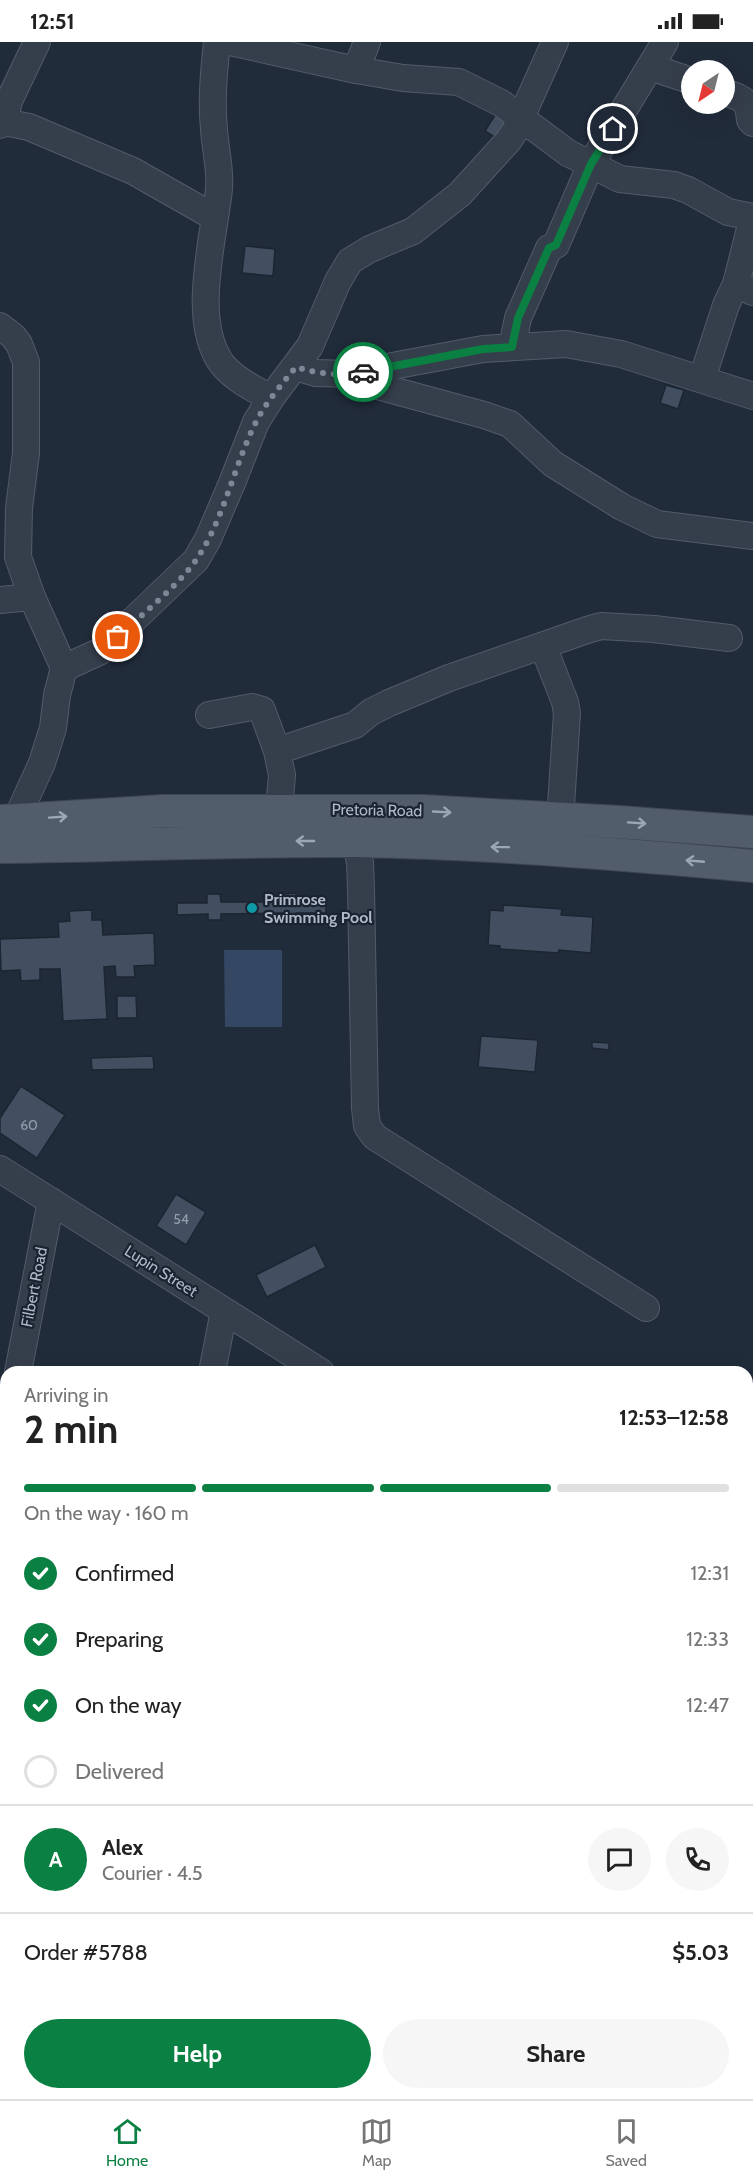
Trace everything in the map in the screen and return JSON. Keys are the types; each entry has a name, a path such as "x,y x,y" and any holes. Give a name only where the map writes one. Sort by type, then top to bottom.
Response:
{"main road":[{"name":"Pretoria Road","path":"4,833 164,811 279,809 422,810 753,832"},
{"name":"Pretoria Road","path":"4,833 245,841 356,841 558,850 753,866"}],"street":[{"path":"37,42 9,101 2,123 29,127 133,171 214,217"},
{"path":"217,42 213,109 220,187 214,217 207,296 208,333 212,347 232,374 271,398"},
{"path":"230,42 356,70 402,78 459,82 501,103 561,149 620,179 674,185 728,212 753,217 745,288 726,305 702,379"},
{"path":"356,70 367,42"},
{"path":"64,668 102,651 196,560 232,483 256,422 310,346 338,281 350,261 370,249 413,231 450,202 487,166 509,140 555,42"},
{"path":"512,347 518,318 549,248 556,245 591,164 665,42"},
{"path":"650,67 681,77"},
{"path":"735,97 745,101 750,109 750,120 753,123"},
{"path":"0,326 19,344 26,362 26,453 19,508 18,557 32,597 64,668 57,694 53,728 42,763 4,833"},
{"path":"296,367 316,373 350,374 483,349 566,344 621,354 753,396"},
{"path":"370,370 373,379 381,387 484,414 510,424 553,464 622,507 657,524 753,536"},
{"path":"0,600 32,597"},
{"path":"277,751 355,725 371,712 389,703 449,678 601,626 654,629 729,638"},
{"path":"543,646 565,702 567,713 558,850"},
{"path":"209,715 252,707 262,710 277,751 282,775 279,809"},
{"path":"350,810 361,888 367,1126 375,1137 385,1144 646,1308"},
{"name":"Lupin Street","path":"0,1169 311,1366"},
{"name":"Filbert Road","path":"19,1366 51,1201"},
{"path":"213,1366 224,1311"}],"water":[{"path":"224,950 282,950 282,1027 225,1027"}],"building":[{"path":"495,115 509,123 499,140 485,131"},
{"path":"245,246 275,249 273,276 242,273"},
{"path":"666,385 684,390 678,409 660,403"},
{"name":"Primrose Swimming Pool","path":"296,893 296,901 326,901 326,913 296,913 296,919 283,919 283,913 221,914 221,920 208,920 208,914 177,915 177,903 207,903 207,894 220,894 221,902 282,902 282,894"},
{"path":"503,905 562,909 561,915 593,917 591,953 500,949 500,946 488,945 490,910 503,911"},
{"path":"92,910 92,920 102,920 103,935 154,933 155,965 134,966 135,977 116,977 115,966 104,967 107,1019 63,1021 60,969 40,969 40,980 21,981 20,970 1,971 0,939 59,937 58,922 70,921 69,911"},
{"path":"117,996 136,996 137,1018 117,1018"},
{"path":"481,1036 538,1040 535,1072 478,1067"},
{"path":"592,1042 609,1043 609,1050 592,1048"},
{"path":"153,1056 154,1069 92,1070 91,1058"},
{"path":"21,1086 65,1115 37,1158 0,1133 0,1118"},
{"path":"176,1194 206,1212 186,1245 156,1226"},
{"path":"315,1245 326,1267 267,1297 256,1275"}],"way so far":[{"path":"118,637 196,560 232,483 256,422 271,398 296,367 316,373 363,372"}],"place":[{"name":"Primrose Swimming Pool","path":"252,908"}],"route":[{"path":"363,372 483,349 512,347 518,318 549,248 556,245 591,164 613,129"}]}
